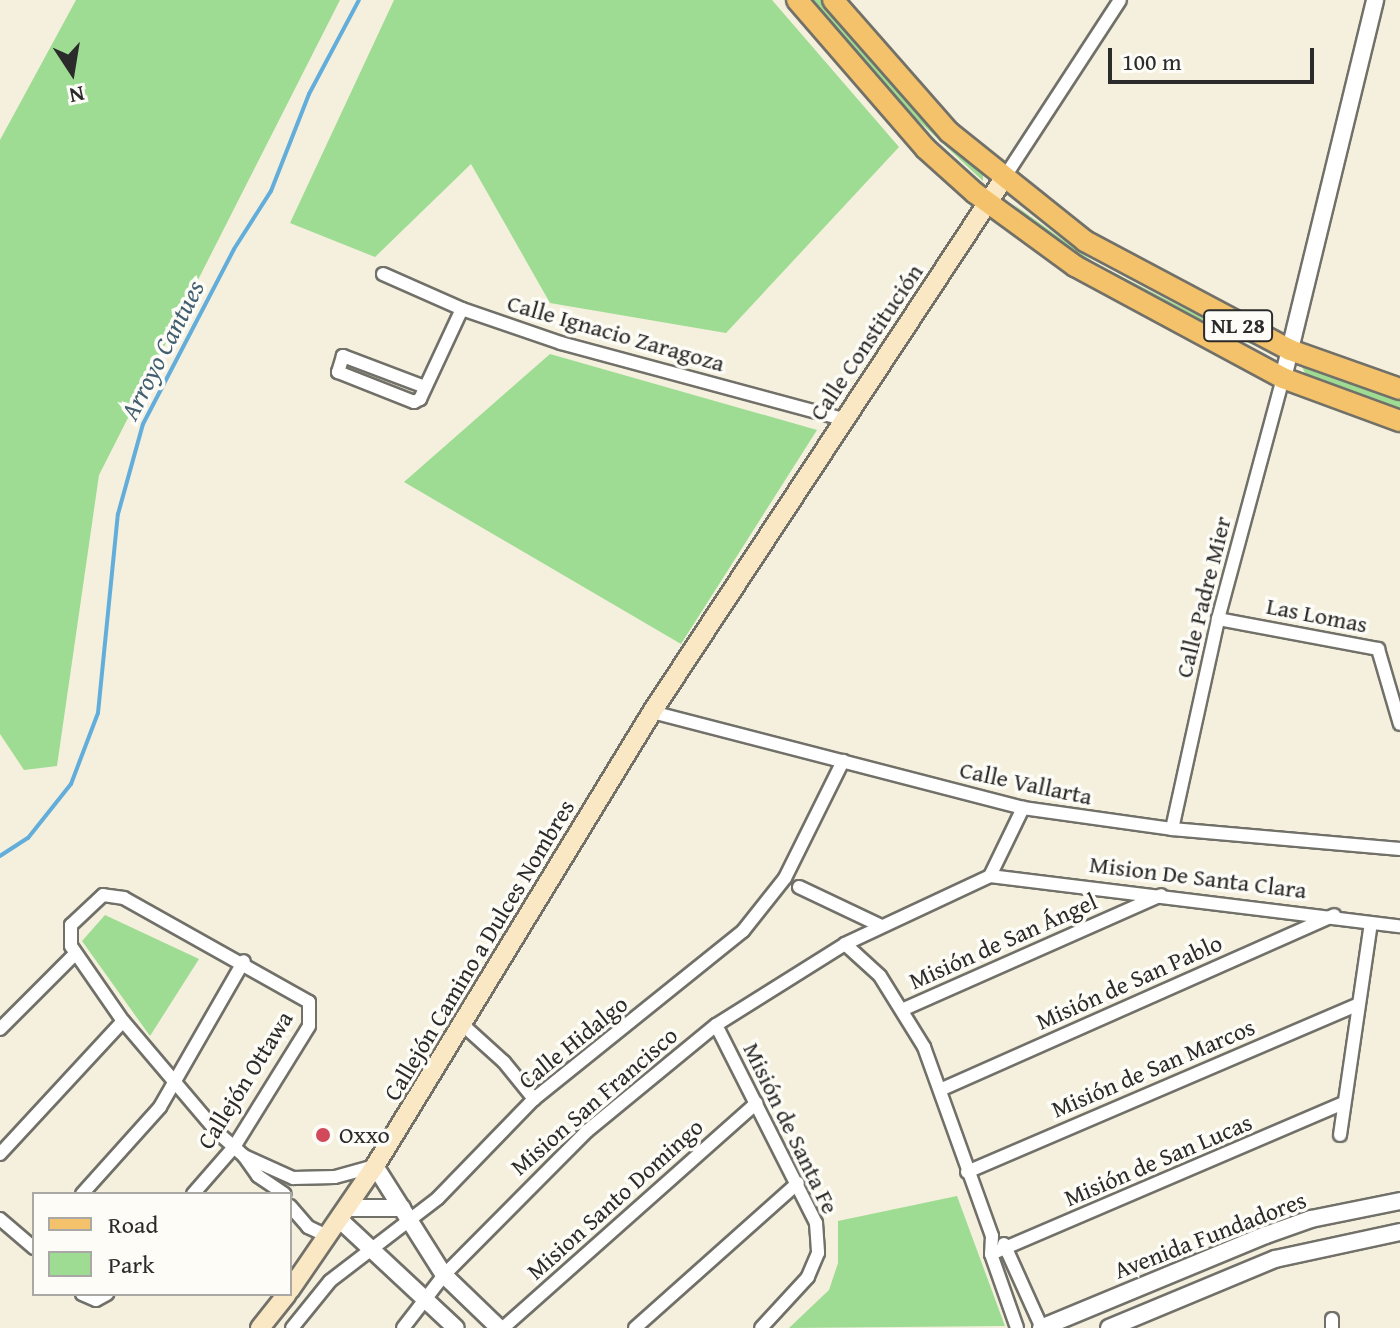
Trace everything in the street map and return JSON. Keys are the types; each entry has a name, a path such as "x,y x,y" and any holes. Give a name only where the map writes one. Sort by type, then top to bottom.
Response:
{"main road":[{"name":"NL 28","path":"797,0 893,116 988,202 1075,266 1283,378 1400,421"},
{"name":"NL 28","path":"833,0 914,96 1004,178 1085,241 1290,350 1400,389"},
{"name":"Calle Constitución","path":"652,712 842,419 1004,178"},
{"name":"Callejón Camino a Dulces Nombres","path":"292,1288 375,1166 652,712"},
{"name":"Callejón Camino a Dulces Nombres","path":"260,1328 286,1296"}],"street":[{"name":"Calle Constitución","path":"1004,178 1120,0"},
{"path":"1283,378 1375,0"},
{"name":"Calle Ignacio Zaragoza","path":"383,274 462,309 561,343 842,419"},
{"path":"425,387 343,356 338,372 409,402 420,399 462,309"},
{"name":"Calle Padre Mier","path":"1172,829 1218,619 1283,378"},
{"name":"Las Lomas","path":"1218,619 1378,649 1400,724"},
{"name":"Calle Vallarta","path":"652,712 1023,808 1172,829 1400,849"},
{"name":"Calle Hidalgo","path":"292,1328 330,1281 373,1248 534,1099 743,931 785,878 843,761"},
{"path":"990,876 1023,808"},
{"name":"Mision De Santa Clara","path":"990,876 1164,894 1400,926"},
{"name":"Mision San Francisco","path":"403,1328 444,1275 587,1131 716,1025 845,944 990,876"},
{"path":"799,887 881,926"},
{"name":"Misión de San Ángel","path":"904,1009 1164,894"},
{"name":"Callejón Ottawa","path":"75,954 69,939 71,925 103,895 124,898 304,996 311,1017 239,1152 195,1192"},
{"name":"Misión de San Pablo","path":"942,1089 1334,915"},
{"path":"1340,1135 1341,1104 1371,923"},
{"path":"845,944 880,976 904,1009 942,1089 967,1172 992,1236 991,1254 1017,1328"},
{"path":"0,1029 75,954 171,1083 239,1152 258,1176 281,1192"},
{"path":"84,1192 160,1107 171,1083 244,961"},
{"name":"Misión de San Marcos","path":"967,1172 1357,1005"},
{"path":"0,1154 123,1021"},
{"path":"463,1025 504,1062 534,1099"},
{"name":"Misión de Santa Fe","path":"716,1025 816,1223 818,1253 808,1277 761,1328"},
{"name":"Mision Santo Domingo","path":"501,1328 756,1103"},
{"name":"Misión de San Lucas","path":"991,1254 1341,1104"},
{"path":"239,1152 293,1178 335,1177 375,1166 444,1275 501,1328"},
{"path":"285,1192 293,1178"},
{"path":"635,1328 798,1183"},
{"name":"Avenida Fundadores","path":"1042,1328 1311,1219 1400,1201"},
{"path":"292,1208 308,1227 327,1236"},
{"path":"344,1214 406,1215"},
{"path":"344,1214 373,1248 456,1328"},
{"path":"0,1219 32,1245"},
{"name":"Avenida Fundadores","path":"1109,1328 1275,1259 1400,1232"},
{"path":"992,1236 1009,1248 1042,1328"}],"green space":[{"path":"76,0 340,0 99,475 57,766 24,770 0,734 0,140"},
{"path":"394,0 772,0 899,147 726,333 550,303 471,164 375,257 290,223"},
{"path":"811,0 822,0 904,99 983,172 983,181 876,81"},
{"path":"1012,203 1095,263 1268,351 1168,309 1058,242"},
{"path":"550,354 817,430 681,644 404,482"},
{"path":"1302,367 1400,400 1400,409 1306,375"},
{"path":"105,915 199,959 150,1036 82,941"},
{"path":"957,1196 1005,1326 789,1328 829,1290 838,1263 838,1221"}],"waterway":[{"name":"Arroyo Cantues","path":"0,856 28,838 71,784 98,713 118,514 143,424 234,249 271,191 309,94 359,0"}],"place":[{"name":"Oxxo","path":"323,1135"}]}
